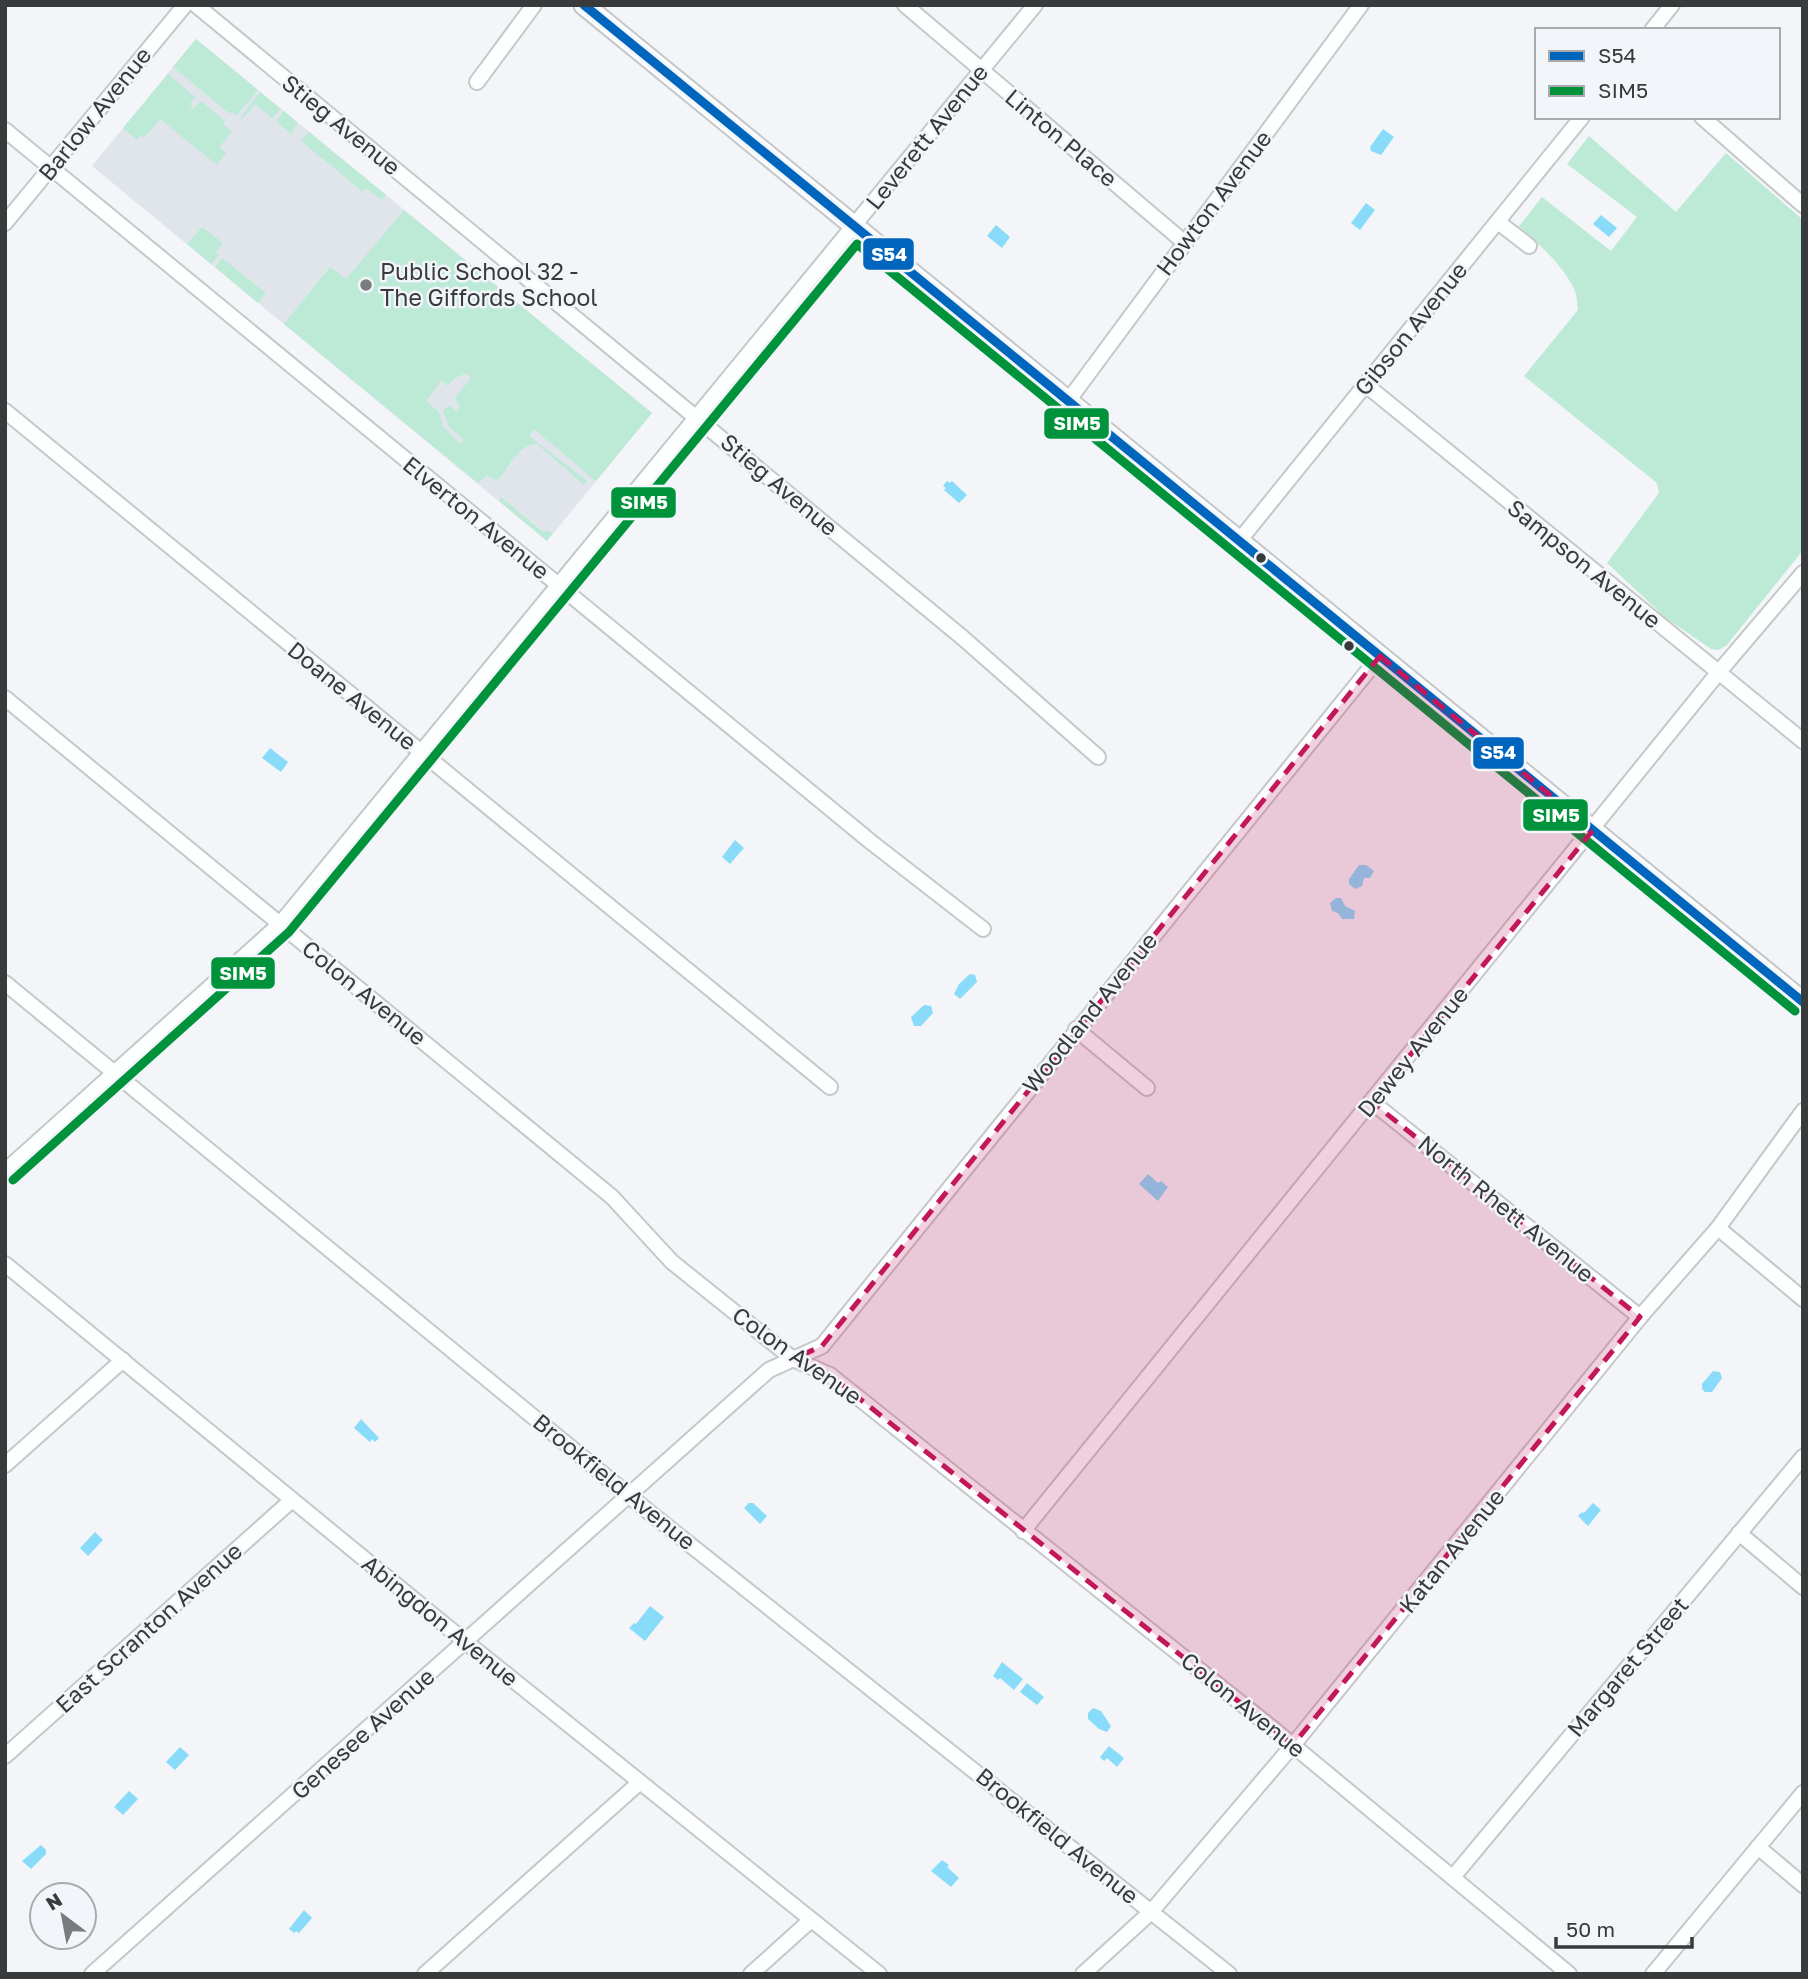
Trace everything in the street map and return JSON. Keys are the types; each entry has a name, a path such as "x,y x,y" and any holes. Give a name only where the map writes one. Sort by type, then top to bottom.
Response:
{"street":[{"name":"Barlow Avenue","path":"5,223 185,5"},
{"name":"Stieg Avenue","path":"196,5 963,638 1098,757"},
{"path":"477,82 534,5"},
{"path":"584,5 1803,1002"},
{"name":"Linton Place","path":"905,5 1185,243"},
{"name":"Leverett Avenue","path":"5,1171 281,924 1035,5"},
{"name":"Howton Avenue","path":"1068,401 1361,5"},
{"path":"1654,28 1672,5"},
{"name":"Gibson Avenue","path":"1239,541 1580,119"},
{"path":"1704,119 1803,205"},
{"name":"Elverton Avenue","path":"5,130 870,842 983,929"},
{"path":"1498,222 1529,246"},
{"name":"Sampson Avenue","path":"1366,385 1803,741"},
{"name":"Doane Avenue","path":"5,411 830,1087"},
{"name":"Dewey Avenue","path":"1023,1531 1718,673 1803,573"},
{"name":"Woodland Avenue","path":"793,1359 822,1346 1380,656"},
{"name":"Colon Avenue","path":"5,698 612,1196 672,1262 793,1359 830,1375 1293,1745 1569,1974"},
{"name":"Brookfield Avenue","path":"5,983 629,1495 1229,1974"},
{"path":"1076,1029 1147,1088"},
{"name":"North Rhett Avenue","path":"1372,1101 1640,1317"},
{"name":"Katan Avenue","path":"1083,1974 1151,1912 1293,1745 1640,1317 1718,1228 1803,1111"},
{"path":"1718,1228 1803,1298"},
{"name":"Abingdon Avenue","path":"5,1264 466,1642 879,1974"},
{"name":"Genesee Avenue","path":"92,1974 769,1370 793,1359"},
{"path":"5,1465 123,1360"},
{"name":"Margaret Street","path":"1453,1877 1803,1457"},
{"name":"East Scranton Avenue","path":"5,1756 292,1500"},
{"path":"1739,1533 1803,1587"},
{"path":"425,1974 640,1783"},
{"path":"1653,1974 1803,1793"},
{"path":"1758,1847 1803,1885"},
{"path":"751,1974 811,1920"}],"highlighted area":[{"path":"1380,656 1593,830 1372,1102 1640,1317 1293,1745 830,1375 793,1359 822,1346"}],"shaded area":[{"name":"Public School 32 - The Giffords School","path":"196,39 652,413 547,541 92,166"}],"green space":[{"path":"196,39 258,90 237,115 232,112 230,114 173,67"},
{"path":"168,74 195,97 190,104 193,106 183,118 201,101 225,121 223,124 232,132 219,147 226,153 217,165 160,119 144,138 141,135 137,140 123,128"},
{"path":"260,92 281,109 272,118 255,104 240,118"},
{"path":"284,111 298,123 291,134 276,121"},
{"path":"309,132 386,195 381,200 366,188 363,192 301,141"},
{"path":"1589,136 1676,212 1726,153 1803,220 1803,550 1726,646 1718,650 1711,649 1666,618 1607,563 1659,493 1657,483 1524,376 1578,310 1576,294 1566,276 1519,226 1542,197 1611,251 1637,217 1567,164"},
{"path":"404,210 652,413 596,481 534,429 529,436 587,481 584,485 537,444 531,444 520,451 499,479 495,480 487,475 478,483 284,324 330,267 346,279","holes":["467,373 471,378 455,398 460,406 456,411 449,405 443,411 449,427 463,438 460,444 443,426 439,412 426,401 442,380 447,386 455,378"]},
{"path":"202,227 223,243 216,252 219,255 211,264 187,244"},
{"path":"222,258 266,293 258,303 215,267"},
{"path":"501,497 543,532 553,533 547,541 499,501"}],"water":[{"path":"1383,129 1394,137 1381,155 1371,151 1370,147"},
{"path":"1366,203 1375,210 1360,230 1351,223"},
{"path":"1601,215 1617,228 1609,237 1593,224"},
{"path":"996,225 1010,237 1002,248 987,236"},
{"path":"947,481 952,481 967,495 959,503 944,490 946,488 943,486"},
{"path":"270,748 288,762 281,772 262,758"},
{"path":"735,840 744,848 730,864 722,857"},
{"path":"1359,865 1366,865 1374,871 1370,878 1364,878 1362,886 1355,889 1349,884 1349,879"},
{"path":"1341,898 1345,906 1355,911 1354,919 1342,919 1338,913 1332,911 1330,903"},
{"path":"970,974 975,975 977,982 960,999 954,994 959,984"},
{"path":"924,1005 931,1006 933,1013 921,1026 914,1026 911,1017"},
{"path":"1148,1174 1168,1187 1158,1201 1139,1184"},
{"path":"1713,1371 1720,1372 1722,1378 1712,1392 1705,1392 1702,1384"},
{"path":"361,1419 379,1438 375,1442 372,1439 370,1442 354,1428"},
{"path":"753,1503 767,1516 760,1524 744,1508"},
{"path":"1593,1503 1601,1510 1588,1526 1578,1516"},
{"path":"95,1532 103,1540 88,1556 80,1548"},
{"path":"650,1606 664,1617 645,1641 629,1628 636,1624"},
{"path":"1002,1662 1023,1679 1014,1690 1000,1678 998,1680 993,1676"},
{"path":"1027,1683 1044,1697 1037,1705 1020,1692"},
{"path":"1093,1708 1101,1711 1111,1726 1107,1732 1088,1719 1088,1713"},
{"path":"1109,1746 1124,1758 1117,1767 1107,1758 1104,1761 1100,1757"},
{"path":"180,1747 189,1755 175,1770 166,1762"},
{"path":"129,1791 138,1799 123,1815 114,1807"},
{"path":"41,1845 46,1854 31,1869 22,1861"},
{"path":"942,1860 959,1878 951,1887 931,1871"},
{"path":"304,1910 312,1918 299,1933 294,1933 289,1929"}],"transit line":[{"name":"S54","path":"584,5 1803,1002"},
{"name":"SIM5","path":"13,1180 289,932 857,244 1795,1011"}],"place":[{"name":"Public School 32 - The Giffords School","path":"366,285"}]}
